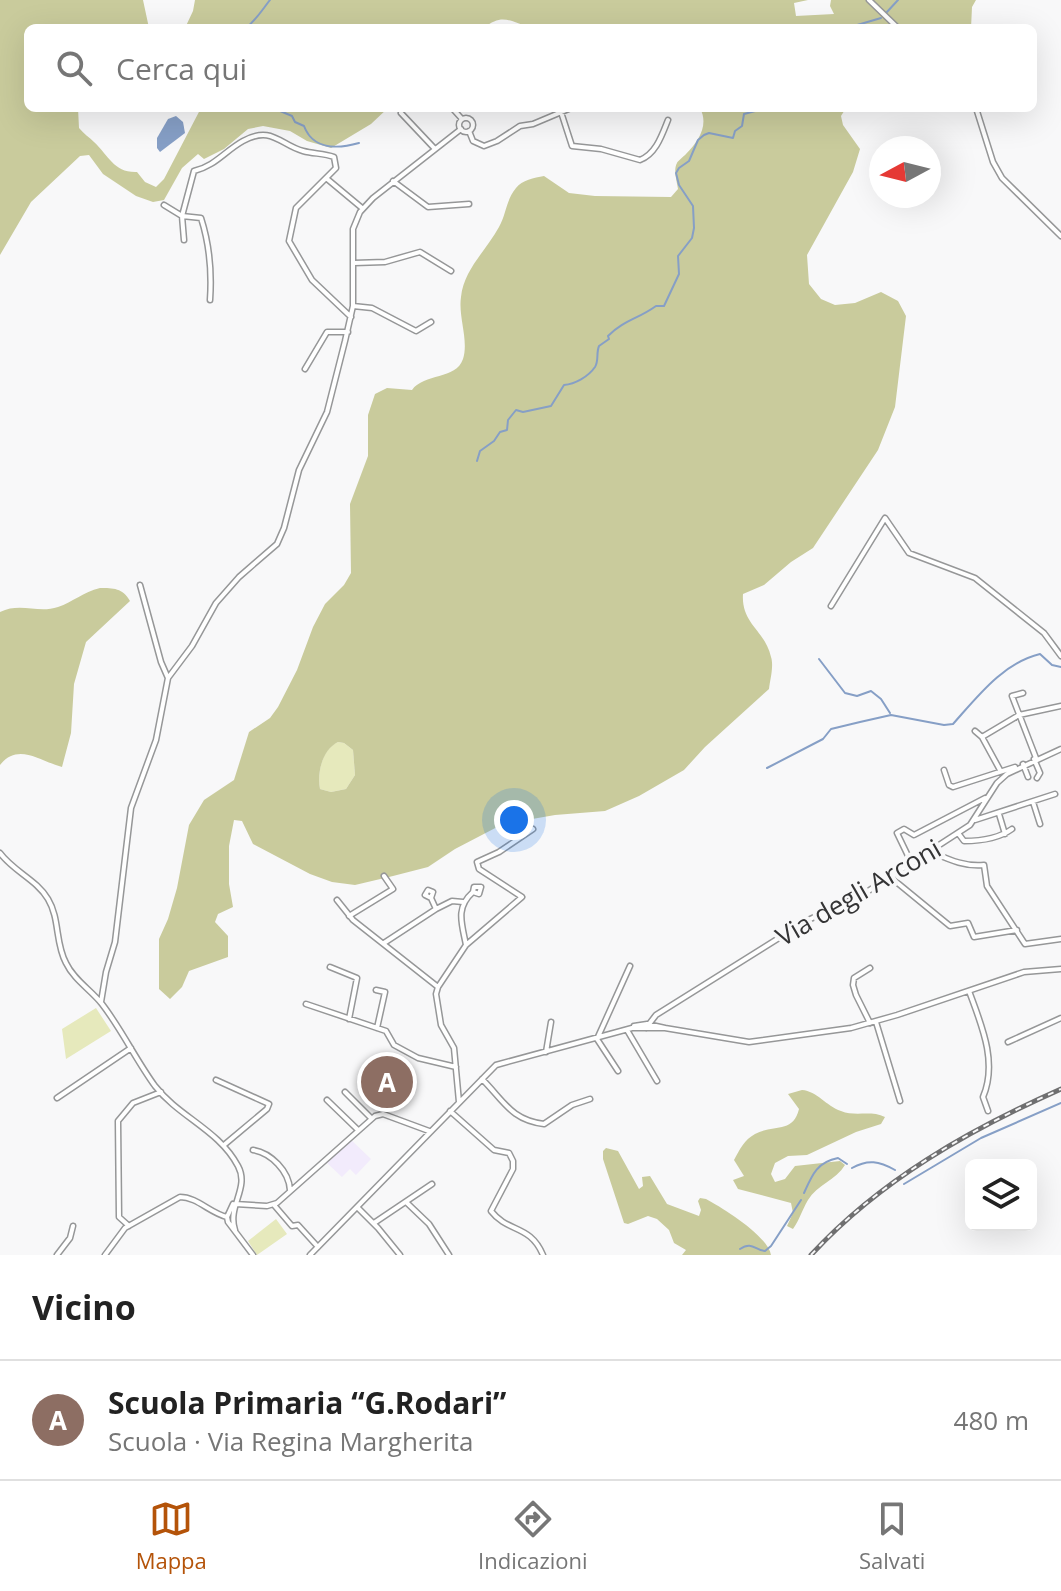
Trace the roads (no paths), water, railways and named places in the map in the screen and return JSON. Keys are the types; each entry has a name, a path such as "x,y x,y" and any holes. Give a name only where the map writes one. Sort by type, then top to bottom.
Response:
{"street":[{"path":"869,0 894,24"},
{"path":"456,112 462,119"},
{"path":"469,131 473,141 484,146 520,126 533,124 558,112"},
{"path":"563,112 572,146 601,149 640,160 654,150 668,120"},
{"path":"977,112 993,162 1002,178 1061,236"},
{"path":"401,113 435,149"},
{"path":"461,129 459,123 466,117 473,121 469,131"},
{"path":"461,129 469,131"},
{"path":"101,1002 115,942 131,808 156,740 168,678 192,646 216,603 239,577 277,544 284,528 299,470 327,412 348,332 353,306 353,229 362,211 393,181 461,129"},
{"path":"184,240 182,216 194,171 208,168 243,141 261,135 279,137 301,151 334,157 336,168 296,208 289,241 312,280 351,317"},
{"path":"326,178 362,211"},
{"path":"393,181 428,207 469,204"},
{"path":"164,205 182,216 201,218 212,270 210,300"},
{"path":"354,263 385,262 420,252 451,271"},
{"path":"353,306 372,308 416,331 431,322"},
{"path":"305,369 327,332 348,332"},
{"path":"831,606 885,518 909,553 975,578 1044,633 1061,656"},
{"path":"140,585 168,678"},
{"path":"1023,693 1012,696 1040,773 1037,778"},
{"path":"982,737 1019,715 1061,706"},
{"path":"975,731 982,737 1000,770"},
{"name":"Via degli Arconi","path":"646,1026 655,1015 806,921 862,895 958,833 975,820 997,783 1020,765 1061,749"},
{"path":"944,770 949,785 953,787 1020,765 1028,777"},
{"path":"975,820 1055,794"},
{"path":"911,862 897,833 907,829 910,835 914,835 987,797"},
{"path":"1033,802 1040,824"},
{"path":"999,814 1005,834"},
{"path":"459,1102 454,1048 441,1025 436,994 466,945 522,897 479,869 477,862 499,852 533,829"},
{"path":"958,833 968,842 987,840 1012,829"},
{"path":"929,851 965,866 984,865 987,886 1025,944 1061,939"},
{"path":"0,853 48,899 56,919 63,958 70,971 101,1002 161,1092 224,1145 240,1171 240,1187 227,1217 229,1225 253,1255"},
{"path":"349,916 393,889 384,876"},
{"path":"889,876 950,926 968,923 974,937 1017,930"},
{"path":"466,945 461,916 463,902 473,892"},
{"path":"431,898 436,909"},
{"path":"337,900 349,916 438,987"},
{"path":"383,944 436,909 452,901 463,902"},
{"path":"597,1039 630,966"},
{"path":"330,967 357,978 349,1019"},
{"path":"870,968 854,978 853,985 873,1022 900,1101"},
{"path":"310,1255 496,1065 597,1039 636,1024 749,1042 873,1022 1024,972 1061,969"},
{"path":"376,990 385,992 377,1028"},
{"path":"969,991 988,1049 988,1087 983,1097 988,1111"},
{"path":"306,1004 386,1031 394,1045 418,1058 456,1067"},
{"path":"655,1015 658,1025"},
{"path":"1008,1042 1061,1018"},
{"path":"546,1052 551,1022"},
{"path":"646,1026 665,1028"},
{"path":"629,1029 657,1081"},
{"path":"597,1039 618,1071"},
{"path":"57,1098 131,1048"},
{"path":"482,1079 515,1116 530,1122 544,1124 572,1105 590,1099"},
{"path":"216,1080 269,1104 224,1145"},
{"path":"129,1226 119,1217 118,1121 133,1103 161,1092"},
{"path":"345,1092 371,1118"},
{"path":"327,1100 358,1130"},
{"path":"450,1111 494,1150 509,1153 513,1169 491,1211 502,1222 531,1235 543,1255"},
{"path":"234,1204 274,1205 371,1118 383,1114 430,1132"},
{"path":"253,1150 269,1154 289,1181 290,1193"},
{"path":"374,1223 432,1184"},
{"path":"105,1255 129,1226 183,1196 227,1217 238,1236"},
{"path":"406,1202 429,1224 449,1255"},
{"path":"234,1204 232,1215 235,1230"},
{"path":"274,1205 292,1226 298,1225 318,1247"},
{"path":"357,1207 400,1255"},
{"path":"57,1255 70,1238 73,1226"}],"water":[{"path":"176,116 183,122 185,133 160,152 157,138 168,119"}],"waterway":[{"path":"250,24 270,0"},
{"path":"886,13 898,0"},
{"path":"861,24 881,18"},
{"path":"282,112 304,126 313,140 320,144 335,147 359,143"},
{"path":"477,461 480,451 500,432 507,430 508,420 516,410 523,412 551,406 564,385 592,371 599,346 609,339 608,336 656,306 664,306 679,274 678,256 692,238 694,228 693,206 679,185 676,173 689,161 698,140 704,135 709,133 733,138 735,131 742,126 744,114 752,112"},
{"path":"767,768 823,739 831,729 860,722 891,715 953,724 992,682 1027,658 1040,654 1052,665 1061,667"},
{"path":"819,659 845,693 857,696 871,691 890,713"},
{"path":"904,1184 981,1138 1061,1103"},
{"path":"804,1193 820,1166 838,1158 847,1164"},
{"path":"852,1168 874,1162 895,1170"},
{"path":"740,1249 751,1246 765,1251 801,1200"}],"railway":[{"path":"811,1255 866,1203 927,1159 1061,1089"}],"place":[{"name":"Scuola Primaria “G.Rodari”","path":"387,1082"}]}
